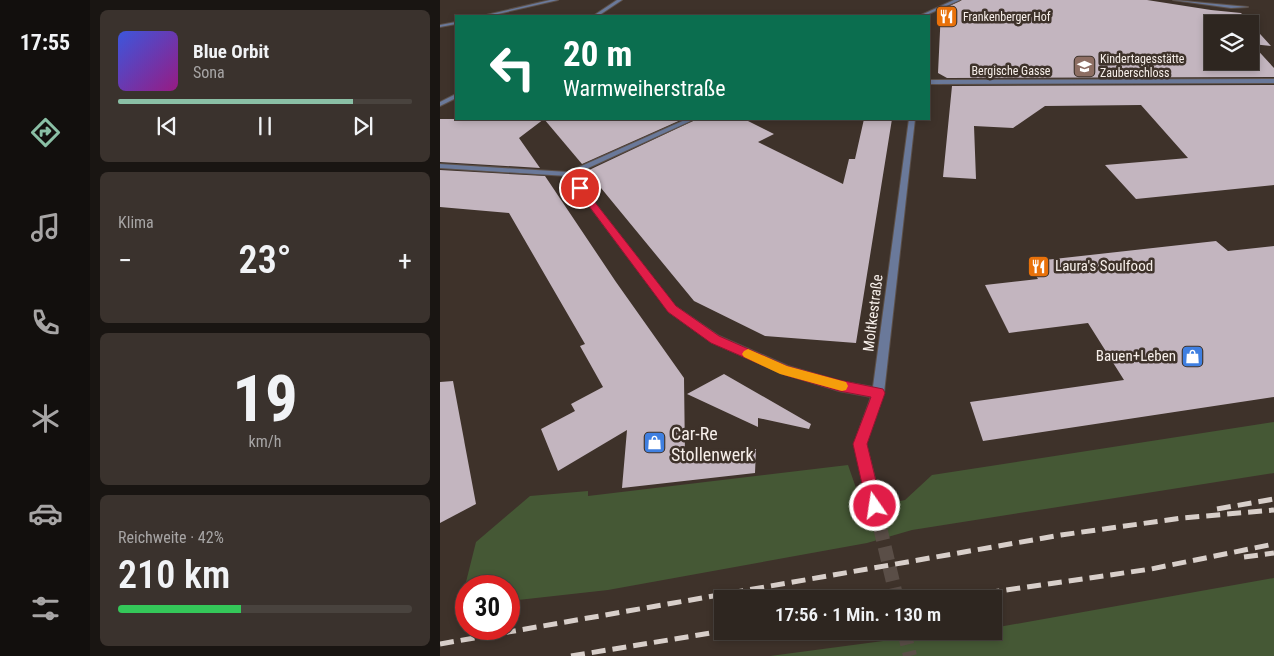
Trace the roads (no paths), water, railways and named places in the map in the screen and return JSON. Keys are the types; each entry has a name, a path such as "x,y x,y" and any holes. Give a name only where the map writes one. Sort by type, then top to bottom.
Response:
{"street":[{"path":"488,15 556,0"},
{"path":"597,15 620,0"},
{"path":"923,15 958,0"},
{"path":"1175,0 1208,5 1246,7"},
{"path":"440,26 455,22"},
{"name":"Bergische Gasse","path":"930,82 1274,81"},
{"path":"440,104 455,96"},
{"path":"440,166 569,174 690,120"},
{"name":"Moltkestraße","path":"875,506 860,444 878,393 887,336 912,120"},
{"path":"569,174 672,309 715,339 785,370 839,386 878,393"}],"tunnel":[{"path":"875,506 895,590"},
{"path":"906,640 910,656"}],"railway":[{"path":"1217,509 1274,499"},
{"path":"440,644 1061,535 1182,518 1274,510"},
{"path":"1002,591 1151,569 1274,544"},
{"path":"1244,557 1274,553"},
{"path":"571,656 714,632"}],"place":[{"name":"Frankenberger Hof","path":"947,17"},
{"name":"Kindertagesstätte Zauberschloss","path":"1084,66"},
{"name":"Laura's Soulfood","path":"1039,266"},
{"name":"Bauen+Leben","path":"1192,356"},
{"name":"Car-Re Stollenwerk","path":"655,443"}]}
